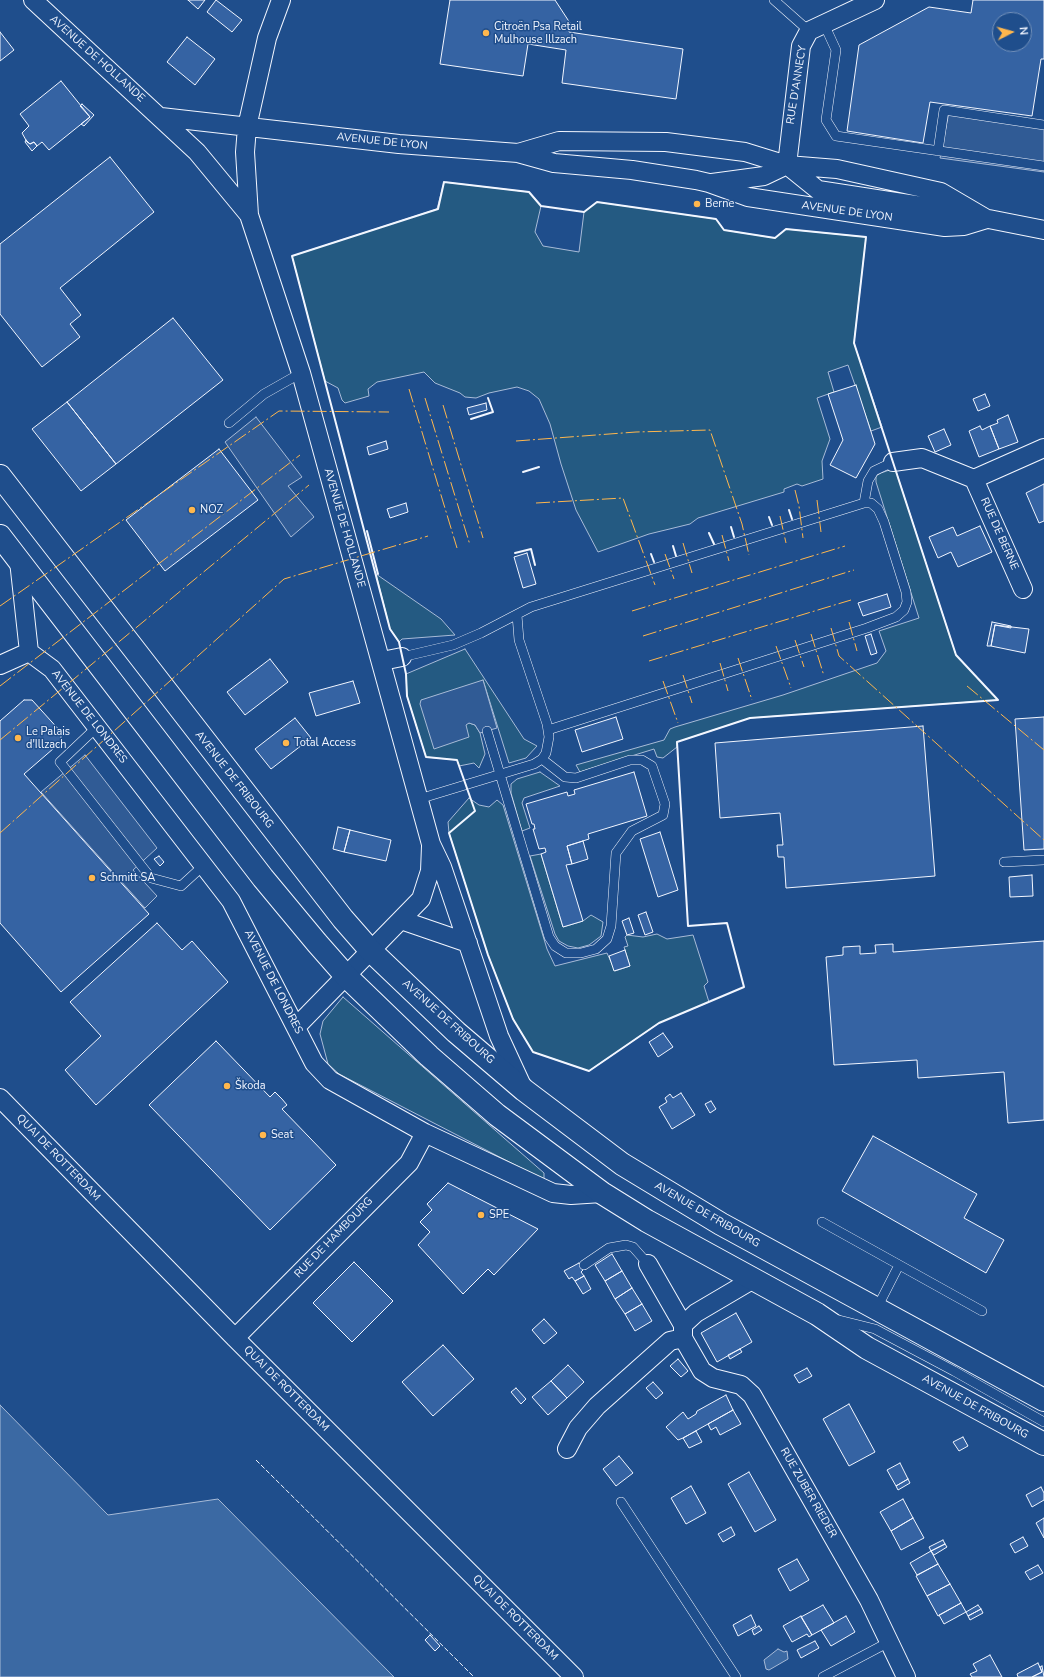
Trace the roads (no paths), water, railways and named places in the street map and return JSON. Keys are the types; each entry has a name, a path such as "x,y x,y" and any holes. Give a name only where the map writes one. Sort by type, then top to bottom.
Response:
{"main road":[{"name":"AVENUE DE FRIBOURG","path":"0,476 343,919 371,951 456,1032 524,1090 622,1164 721,1224 876,1310 1044,1400"},
{"name":"AVENUE DE FRIBOURG","path":"0,536 263,878 346,976 429,1056 496,1115 602,1193 647,1221 752,1280 817,1314 867,1348 1044,1444"}],"street":[{"name":"AVENUE DE HOLLANDE","path":"33,0 197,152 249,215"},
{"name":"AVENUE DE HOLLANDE","path":"281,0 267,38 247,127 245,152 249,215 301,373 382,661 431,844 442,867 498,1036 524,1090"},
{"path":"816,28 875,0"},
{"name":"RUE D'ANNECY","path":"787,165 801,46 816,28"},
{"path":"161,117 247,127"},
{"name":"AVENUE DE LYON","path":"247,127 400,144 518,153 554,164 632,170 709,183 748,197 945,227 964,226 987,219"},
{"name":"AVENUE DE LYON","path":"518,153 559,141 666,142 745,152 787,165 837,169 941,192 987,219"},
{"name":"AVENUE DE LYON","path":"709,183 764,176 787,165"},
{"name":"AVENUE DE LYON","path":"787,165 818,190 928,207 1044,230"},
{"path":"893,462 922,458 974,479 1044,448"},
{"name":"RUE DE BERNE","path":"974,479 1023,589"},
{"path":"0,665 29,652 19,561"},
{"name":"AVENUE DE LONDRES","path":"29,652 52,669 231,901 314,1063 330,1080 425,1133 553,1193 571,1195 602,1193"},
{"path":"382,661 402,657"},
{"name":"AVENUE DE HOLLANDE","path":"296,1027 421,898 430,871 431,844"},
{"path":"401,920 468,943"},
{"name":"QUAI DE ROTTERDAM","path":"0,1098 235,1338 574,1677"},
{"name":"RUE DE HAMBOURG","path":"235,1338 408,1163 425,1133"},
{"name":"RUE ZUBER RIEDER","path":"648,1264 702,1371 713,1378 741,1385 752,1395 869,1600 906,1677"},
{"path":"567,1449 578,1428 597,1406 670,1341 683,1332 696,1312 752,1280"}],"lane":[{"path":"774,0 816,28 836,50 826,120 836,136 1044,166"},
{"path":"938,151 944,110 1044,125"},
{"path":"229,423 264,394 301,373"},
{"path":"864,503 868,481 874,471 893,462"},
{"path":"402,657 453,645 538,605 864,503 871,504 878,510 884,522 906,592 907,602 904,610 896,617 867,628 548,730"},
{"path":"419,799 534,764 542,759 546,753 548,730 519,640 517,615"},
{"path":"97,727 60,762 151,878 180,886 204,865"},
{"path":"487,731 549,937 555,946 566,953 581,953 596,949 607,939 611,926 616,854 632,831 654,822 663,815 665,804 652,766 642,760 630,760 576,778 565,777 542,759"},
{"path":"1004,862 1044,860"},
{"path":"822,1222 982,1311"},
{"path":"584,1265 609,1248 626,1245 633,1248 648,1264"},
{"path":"876,1310 899,1265"},
{"path":"817,1314 874,1330 954,1371 1044,1422"},
{"path":"621,1502 736,1677"},
{"path":"823,1677 889,1642"}],"place":[{"name":"Citroën Psa Retail Mulhouse Illzach","path":"486,33"},
{"name":"Berne","path":"697,204"},
{"name":"NOZ","path":"192,510"},
{"name":"Le Palais d'Illzach","path":"18,738"},
{"name":"Total Access","path":"286,743"},
{"name":"Schmitt SA","path":"92,878"},
{"name":"Škoda","path":"227,1086"},
{"name":"Seat","path":"263,1135"},
{"name":"SPE","path":"481,1215"}]}
